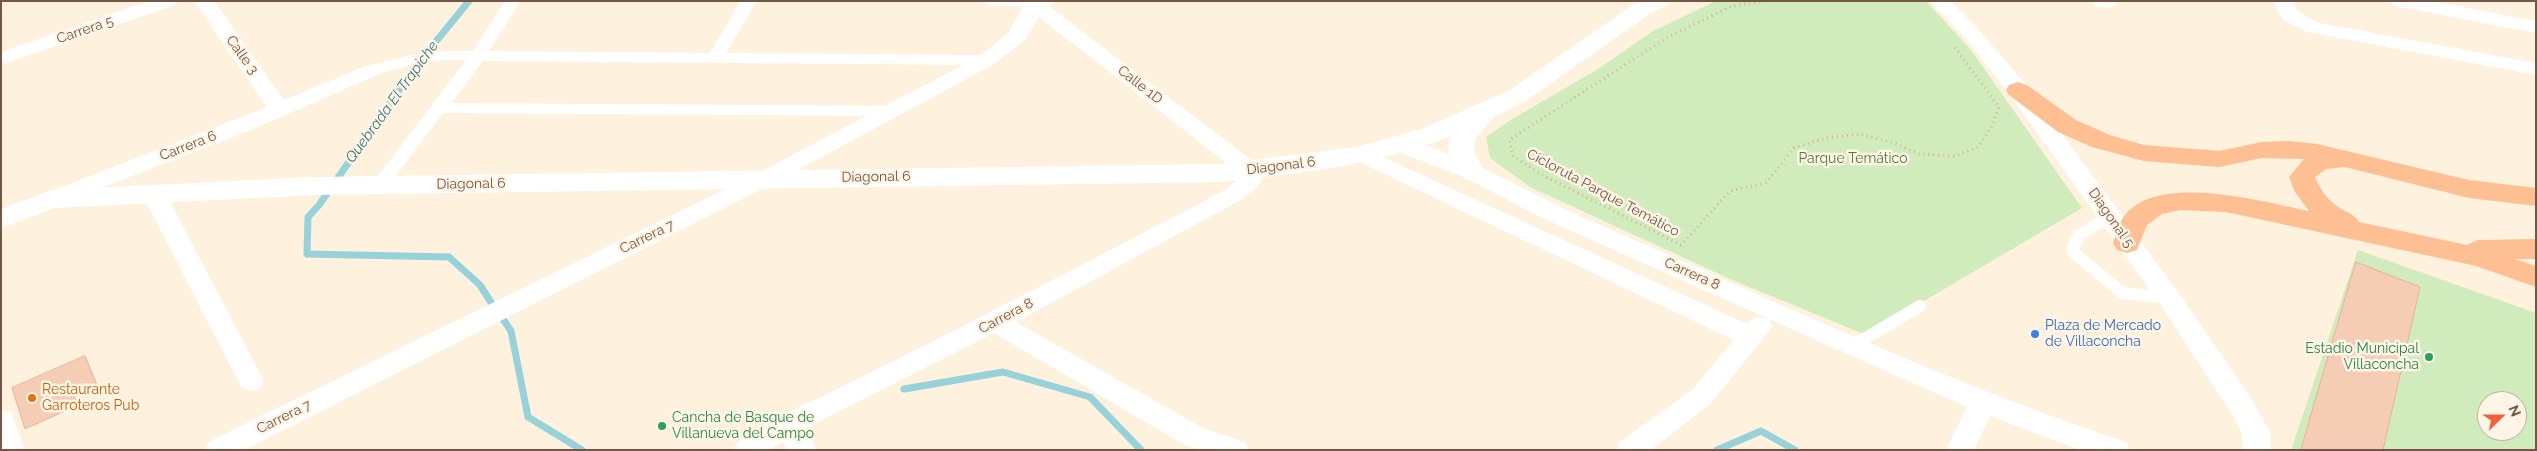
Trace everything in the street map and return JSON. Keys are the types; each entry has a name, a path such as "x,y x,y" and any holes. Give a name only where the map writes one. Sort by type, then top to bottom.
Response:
{"highway":[{"path":"2018,90 2067,126 2101,141 2144,153 2219,159 2262,150 2289,149 2317,152 2469,188 2536,197"},
{"path":"2349,160 2326,160 2309,166 2302,177 2306,191 2328,212 2343,222 2371,233"},
{"path":"2414,176 2481,198 2536,210"},
{"path":"2127,243 2135,220 2154,207 2180,201 2226,203 2482,258 2536,277"},
{"path":"2444,249 2536,249"}],"street":[{"name":"Carrera 5","path":"1,59 168,1"},
{"name":"Calle 3","path":"204,1 280,110"},
{"path":"367,185 438,108 478,56 513,1"},
{"path":"715,58 749,1"},
{"path":"994,1 1039,2"},
{"name":"Diagonal 6","path":"52,199 314,186 1219,173 1250,170 1363,155 1401,145 1517,96 1643,8 1658,1"},
{"name":"Diagonal 5","path":"1940,1 1974,36 2018,90 2110,216 2127,243 2169,298 2240,404 2256,432 2257,450"},
{"path":"2283,1 2287,13 2314,28 2536,69"},
{"path":"2400,1 2536,27"},
{"name":"Carrera 7","path":"218,450 764,179 987,60 1014,41 1039,2"},
{"name":"Calle 1D","path":"1039,2 1250,170"},
{"path":"373,70 411,59 444,54 478,56 987,60"},
{"name":"Carrera 6","path":"1,219 280,110 373,70"},
{"path":"438,108 890,112"},
{"path":"1472,172 1463,158 1461,143 1463,135 1467,128 1490,108"},
{"name":"Carrera 8","path":"1401,145 1472,172 1550,212 1983,402"},
{"path":"1363,155 1751,337"},
{"name":"Carrera 8","path":"747,450 786,426 995,322 1231,196 1251,181 1250,170"},
{"path":"154,194 251,381"},
{"path":"1630,450 1700,397 1774,310"},
{"path":"995,322 1193,436 1235,450"},
{"path":"1960,450 1983,402 2103,448 2116,450"},
{"path":"1,420 11,450"},
{"path":"786,426 804,450"}],"lane":[{"path":"2110,216 2080,235 2072,251 2122,292 2169,298"},
{"path":"1854,345 1920,306"}],"path":[{"name":"Cicloruta Parque Temático","path":"1765,1 1732,6 1668,37 1509,140 1512,156 1544,176 1681,245 1730,191 1766,183 1794,148 1817,141 1860,134 1894,143 1919,154 1955,156 1978,147 1991,128 1999,107 1948,38"}],"green space":[{"name":"Parque Temático","path":"1716,1 1926,1 1971,50 2082,208 1866,335 1730,279 1530,187 1490,158 1486,137 1509,121 1598,69 1653,31"},
{"name":"Estadio Municipal Villaconcha","path":"2358,250 2536,313 2536,450 2291,450"}],"building":[{"path":"2356,262 2420,287 2383,450 2301,450"},
{"path":"85,356 97,385 74,396 78,405 25,429 12,388"}],"waterway":[{"name":"Quebrada El Trapiche","path":"469,1 415,67 319,205 308,217 307,254 449,257 480,285 494,307"},
{"path":"501,316 511,331 528,417 582,450"},
{"path":"904,389 1003,372 1090,397 1141,450"},
{"path":"1717,450 1761,431 1795,450"}],"place":[{"name":"Plaza de Mercado de Villaconcha","path":"2035,334"},
{"name":"Estadio Municipal Villaconcha","path":"2429,357"},
{"name":"Restaurante Garroteros Pub","path":"32,398"},
{"name":"Cancha de Basque de Villanueva del Campo","path":"662,426"}]}
